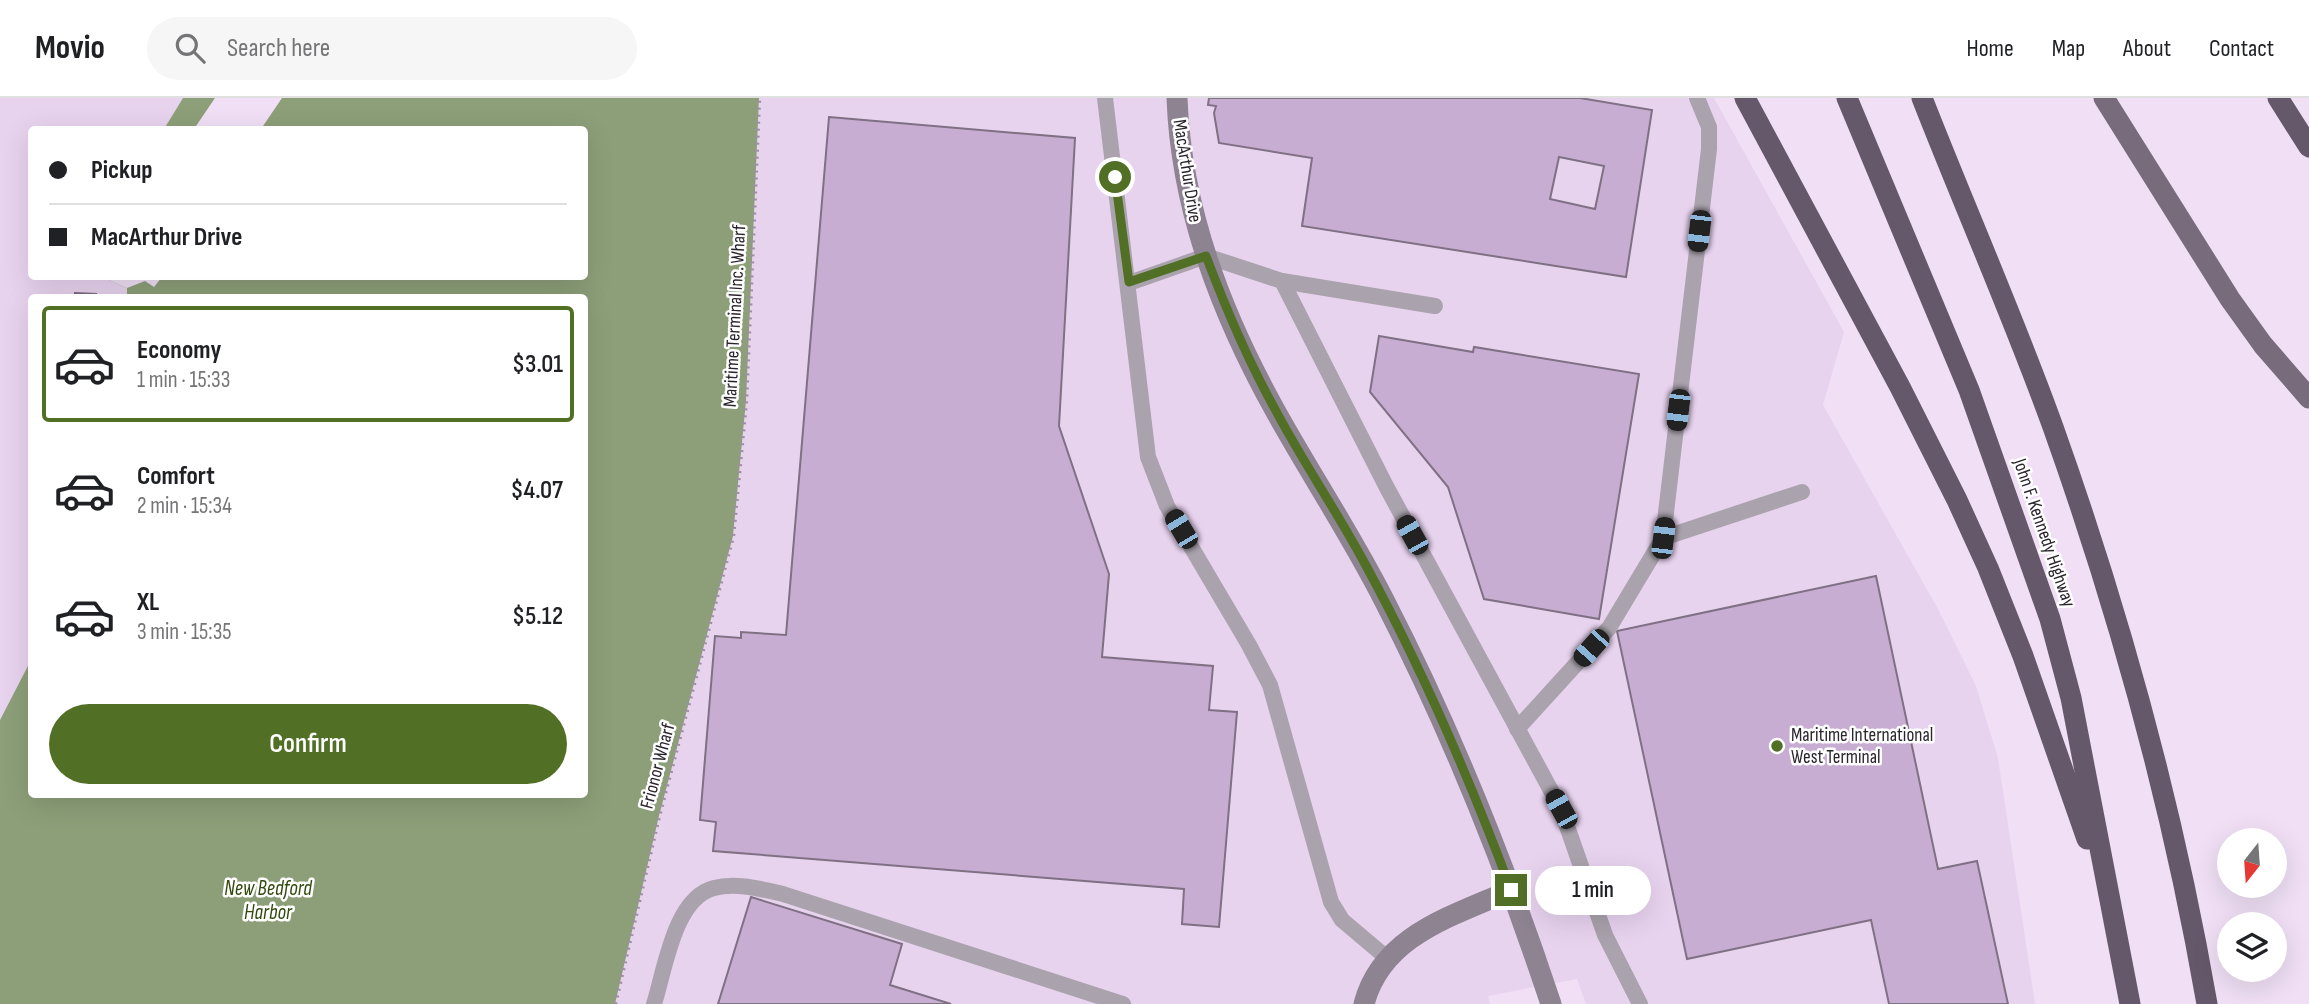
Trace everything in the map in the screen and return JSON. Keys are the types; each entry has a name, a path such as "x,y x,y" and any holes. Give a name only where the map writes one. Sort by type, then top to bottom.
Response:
{"highway":[{"path":"1745,98 1900,387 1988,568 2023,656 2111,911"},
{"name":"John F. Kennedy Highway","path":"1847,98 1969,390 2050,619 2071,698 2130,1004"},
{"name":"John F. Kennedy Highway","path":"1922,98 2026,358 2085,523 2147,726 2176,844 2207,1004"},
{"path":"2278,98 2309,147"}],"main road":[{"path":"2105,98 2230,299 2263,345 2309,398"}],"street":[{"name":"MacArthur Drive","path":"1177,98 1184,171 1199,236 1233,323 1265,390 1363,561 1461,759 1551,1004"},
{"path":"1364,1004 1375,975 1387,958 1404,942 1434,924 1511,890"}],"lane":[{"path":"1105,98 1129,282 1145,438 1157,484 1270,685 1327,891 1335,911 1387,958"},
{"path":"1517,729 1609,628 1663,538 1709,149 1709,127 1697,98"},
{"path":"1129,282 1206,256 1282,281 1435,306"},
{"path":"1282,281 1386,486 1561,809 1605,935 1640,1004"},
{"path":"1663,538 1802,492"},
{"path":"654,1004 686,907 711,888 746,886 783,894 1123,1004"}],"path":[{"name":"Maritime Terminal Inc. Wharf","path":"733,536 746,401 759,98"},
{"name":"Frionor Wharf","path":"615,1004 659,816 733,536"}],"shaded area":[{"path":"0,98 183,98 166,126 28,126 28,280 109,280 127,288 127,294 28,294 28,666 0,720"},
{"path":"759,98 1714,98 1844,332 1823,405 1938,609 1976,686 1998,758 2035,1004 1586,1004 1577,979 1488,996 1490,1004 615,1004 659,816 733,536 746,401"}],"water":[{"name":"New Bedford Harbor","path":"183,98 759,98 746,401 733,536 659,816 615,1004 0,1004 0,720 28,666 28,798 588,798 588,294 127,294 127,288 109,280 588,280 588,126 166,126"}],"pier":[{"path":"215,98 282,98 263,126 196,126"},
{"path":"109,280 160,280 154,287 145,281 127,288"}],"building":[{"path":"1209,98 1580,98 1652,110 1626,277 1302,226 1312,158 1219,143 1214,113 1216,106 1208,105","holes":["1559,157 1604,166 1595,209 1550,199"]},
{"path":"829,117 1075,138 1059,426 1109,574 1102,657 1213,666 1209,710 1237,712 1219,927 1182,924 1184,889 713,851 716,822 700,820 715,636 741,638 741,632 786,635"},
{"path":"1379,336 1473,352 1474,347 1639,374 1599,619 1484,599 1448,487 1370,392"},
{"name":"Maritime International West Terminal","path":"1876,576 1938,869 1977,861 2008,1004 1889,1004 1871,920 1687,959 1617,631"},
{"path":"751,897 902,944 890,985 951,1004 718,1004"}],"place":[{"name":"Maritime International West Terminal","path":"1777,746"}],"route":[{"path":"1115,177 1129,282 1206,256 1223,301 1259,379 1363,561 1423,678 1461,759 1511,890"}]}
